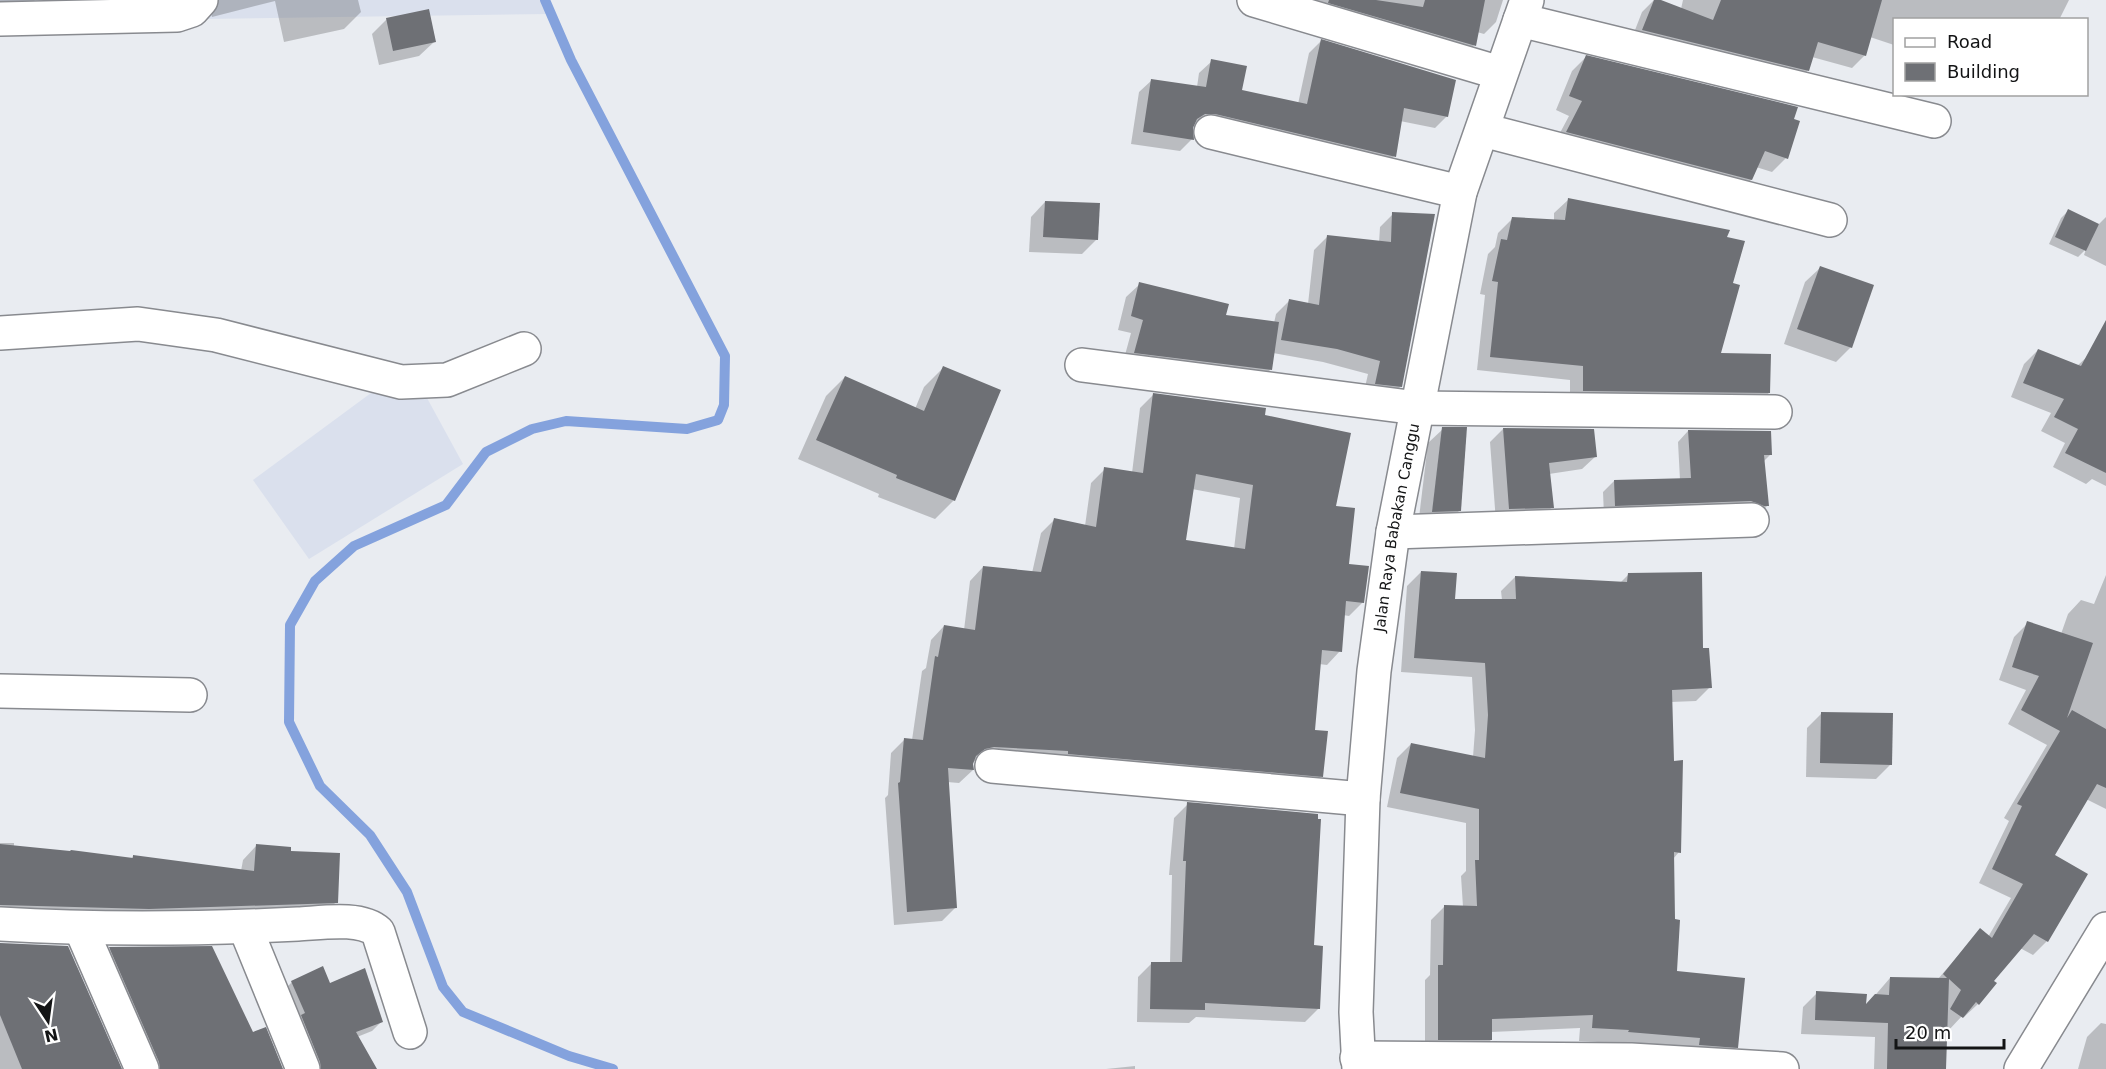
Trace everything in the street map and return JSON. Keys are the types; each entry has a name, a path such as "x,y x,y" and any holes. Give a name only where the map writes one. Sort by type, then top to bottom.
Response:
{"street":[{"path":"0,19 177,15 192,10 201,0"},
{"path":"1254,0 1500,73"},
{"path":"1523,10 1934,121"},
{"name":"Jalan Raya Babakan Canggu","path":"1358,1063 1357,990 1363,799 1374,671 1393,532 1460,192 1523,10"},
{"path":"1483,130 1830,220"},
{"path":"1211,132 1460,192"},
{"path":"0,333 138,324 216,334 401,382 447,380 524,349"},
{"path":"1082,365 1417,408 1775,412"},
{"path":"1393,532 1752,519"},
{"path":"0,691 190,695"},
{"path":"992,766 1363,799"},
{"path":"0,924 81,929 245,927 341,922 372,926 378,932 410,1032"},
{"path":"245,927 303,1069"},
{"path":"81,929 142,1069"},
{"path":"2021,1069 2106,929"},
{"path":"1358,1063 1631,1060 1782,1069"}],"shaded area":[{"path":"0,0 546,0 550,14 0,22"},
{"path":"409,365 463,464 309,559 253,480"}],"building":[{"path":"1329,0 1376,0 1423,7 1425,0 1485,0 1476,46 1328,3"},
{"path":"1654,0 1661,0 1713,20 1721,0 1882,0 1866,56 1818,42 1809,71 1642,30"},
{"path":"429,9 436,42 393,51 386,18"},
{"path":"1321,39 1456,80 1448,117 1404,108 1396,157 1215,114 1205,114 1197,119 1193,128 1194,140 1143,132 1151,79 1206,87 1211,59 1247,66 1242,90 1307,104"},
{"path":"1586,55 1798,107 1794,119 1800,121 1788,159 1765,151 1752,180 1566,132 1582,101 1569,96"},
{"path":"1568,198 1730,230 1727,237 1745,241 1733,283 1740,285 1721,353 1771,354 1770,393 1583,391 1583,366 1490,357 1498,282 1492,281 1501,239 1507,240 1512,217 1565,220"},
{"path":"1045,201 1100,203 1098,240 1043,237"},
{"path":"2068,209 2099,224 2086,251 2055,237"},
{"path":"1392,212 1435,214 1402,387 1375,384 1380,361 1337,349 1281,340 1289,299 1319,305 1327,235 1391,242"},
{"path":"1820,266 1874,285 1852,348 1797,329"},
{"path":"1139,282 1229,304 1226,315 1279,322 1272,370 1134,353 1143,320 1131,316"},
{"path":"2106,320 2106,473 2065,453 2078,429 2054,417 2064,399 2023,383 2038,349 2081,366"},
{"path":"943,366 1001,390 955,501 896,478 897,475 816,440 845,376 924,411"},
{"path":"1153,393 1266,408 1265,415 1351,433 1336,506 1355,508 1349,564 1369,566 1364,603 1346,601 1342,652 1322,650 1315,730 1328,731 1323,777 1068,754 1068,751 994,747 985,749 976,756 973,764 974,770 948,768 957,908 907,912 898,783 900,782 904,738 923,740 935,656 938,657 944,625 975,630 983,566 1041,572 1054,518 1096,527 1104,467 1143,473","holes":["1196,474 1253,485 1245,549 1186,540"]},
{"path":"1442,427 1467,427 1461,511 1432,512"},
{"path":"1503,428 1594,429 1597,457 1549,463 1554,508 1509,509"},
{"path":"1688,430 1771,431 1772,455 1764,455 1769,506 1751,501 1615,506 1614,480 1691,478"},
{"path":"1421,571 1457,573 1455,599 1516,599 1515,576 1627,582 1628,573 1702,572 1703,648 1709,648 1712,688 1672,690 1674,761 1683,760 1681,853 1674,852 1675,919 1680,920 1677,971 1745,978 1738,1048 1699,1045 1700,1038 1592,1028 1593,1015 1492,1019 1492,1040 1438,1040 1438,965 1443,965 1444,905 1477,906 1475,860 1479,860 1479,809 1400,793 1411,743 1485,758 1488,715 1485,663 1414,658"},
{"path":"2027,621 2093,643 2067,718 2072,710 2106,729 2106,788 2097,784 2055,855 2088,874 2048,942 2034,934 1994,981 1997,983 1979,1005 1976,1002 1963,1018 1950,1009 1961,990 1949,979 1946,1069 1887,1069 1888,1023 1815,1020 1816,991 1867,994 1866,1004 1875,994 1889,995 1890,977 1947,978 1943,974 1980,928 1992,938 2023,884 1992,869 2022,806 2017,804 2060,731 2021,710 2039,676 2012,667"},
{"path":"1821,712 1893,713 1892,765 1820,763"},
{"path":"1187,802 1318,814 1318,819 1321,819 1314,945 1323,946 1320,1009 1205,1003 1205,1010 1150,1009 1151,962 1182,962 1186,861 1183,861"},
{"path":"0,844 133,858 133,855 254,871 256,844 291,847 291,851 340,853 338,903 149,909 0,905"},
{"path":"0,943 68,946 122,1069 22,1069 0,1015"},
{"path":"212,946 253,1032 266,1027 283,1069 160,1069 109,947"},
{"path":"323,966 330,983 365,968 383,1022 356,1032 377,1069 321,1069 301,1015 305,1013 291,981"}],"waterway":[{"path":"545,0 571,60 725,356 724,405 718,420 687,429 566,421 532,429 486,452 446,505 354,546 315,581 290,625 289,722 320,786 370,835 407,892 443,987 463,1012 569,1056 613,1069"}]}
